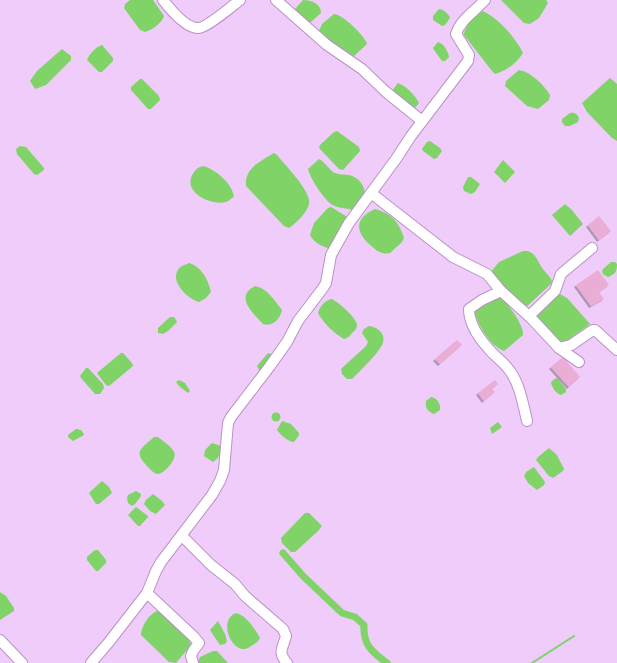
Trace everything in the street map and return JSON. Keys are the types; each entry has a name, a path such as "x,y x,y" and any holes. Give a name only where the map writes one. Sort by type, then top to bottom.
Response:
{"street":[{"path":"163,0 179,18 195,28 201,28 208,25 240,0"},
{"path":"276,0 327,45 362,69 386,92 422,121"},
{"path":"91,663 147,593 156,571 212,495 224,470 228,423 230,417 270,366 287,342 298,321 323,288 326,283 331,255 349,223 422,121 468,61 469,55 456,34 457,30 460,23 485,0"},
{"path":"371,193 453,257 487,274 559,348 579,362"},
{"path":"529,316 555,291 560,274 592,248"},
{"path":"502,291 482,300 469,310 469,316 487,348 510,370 518,387 527,421"},
{"path":"559,348 570,345 593,330 599,332 617,350"},
{"path":"182,536 211,565 235,584 245,596 283,630 286,636 281,651 283,658 287,663"},
{"path":"147,593 199,643 190,656 193,663"},
{"path":"0,640 22,663"}],"shaded area":[{"path":"130,0 153,0 164,16 163,19 151,30 145,32 140,30 124,8 125,4"},
{"path":"303,0 315,3 321,10 321,13 311,22 295,10"},
{"path":"501,0 546,0 548,3 539,18 530,24 524,23"},
{"path":"439,9 446,12 450,18 445,25 442,26 433,20 433,16"},
{"path":"483,11 489,14 506,29 516,41 523,53 511,66 495,74 464,35 468,25"},
{"path":"334,14 347,21 358,31 367,44 354,56 348,55 320,34 319,31 322,24"},
{"path":"438,42 444,46 448,52 449,57 445,61 442,61 433,48"},
{"path":"102,45 113,58 113,61 102,72 99,72 87,60 89,55 97,47"},
{"path":"62,49 71,56 71,60 46,85 35,89 30,81 37,71"},
{"path":"519,70 528,73 536,79 550,95 549,100 538,109 527,106 505,86 506,81"},
{"path":"610,78 617,84 617,141 612,138 587,112 582,103"},
{"path":"142,79 159,96 160,100 151,109 148,109 131,90 131,87"},
{"path":"398,83 410,91 419,103 413,110 392,91"},
{"path":"570,113 577,114 579,118 578,122 570,126 565,126 562,119"},
{"path":"337,131 359,147 360,151 343,170 339,169 319,148 320,145"},
{"path":"430,141 442,151 437,158 434,159 422,149 427,142"},
{"path":"20,146 26,147 44,168 44,170 37,175 34,174 17,154 16,149"},
{"path":"274,153 297,178 309,199 308,207 304,214 289,228 284,226 246,186 248,174 254,166"},
{"path":"319,159 333,172 352,176 358,179 362,184 365,193 352,210 331,204 317,188 308,169"},
{"path":"503,160 515,172 505,183 494,172"},
{"path":"204,166 214,171 227,182 233,192 234,197 226,202 212,202 199,196 194,191 191,185 191,179 194,172 199,167"},
{"path":"468,177 471,177 480,184 475,192 471,194 464,191 463,187"},
{"path":"565,204 583,224 570,236 552,215"},
{"path":"331,207 349,218 331,249 319,244 310,235 314,223 328,208"},
{"path":"375,209 386,213 394,219 400,227 404,238 402,242 390,253 383,253 375,249 364,238 359,228 361,220 364,216"},
{"path":"523,251 533,254 552,281 551,284 525,308 522,308 490,273 499,262"},
{"path":"611,262 615,262 617,264 617,269 614,274 608,277 602,272 603,269"},
{"path":"189,263 201,271 210,288 211,292 206,298 199,302 185,294 176,280 176,275 179,269"},
{"path":"255,286 267,292 282,310 276,322 267,325 263,324 247,305 246,295 249,290"},
{"path":"558,293 567,298 590,324 561,345 536,316"},
{"path":"499,296 514,314 523,331 523,335 504,351 489,340 478,322 474,310"},
{"path":"332,299 347,310 354,318 357,325 356,329 350,336 345,339 330,328 318,313 323,304"},
{"path":"170,317 174,317 177,322 163,334 158,333 158,328"},
{"path":"369,326 382,333 384,339 383,343 374,357 352,379 347,379 342,374 341,369 366,346 368,342 362,333 364,329"},
{"path":"121,353 123,353 133,366 109,386 106,385 97,373"},
{"path":"268,353 272,356 261,370 259,370 257,366"},
{"path":"86,368 88,368 103,384 104,388 100,394 95,394 81,378 80,376"},
{"path":"556,378 566,389 566,392 561,395 556,392 551,384 551,382"},
{"path":"179,380 185,383 190,391 188,393 176,382"},
{"path":"431,397 437,400 440,406 440,410 434,414 429,411 426,406 426,401"},
{"path":"274,413 278,413 280,417 278,421 274,421 272,419 272,415"},
{"path":"282,421 291,424 299,433 294,442 287,440 277,430"},
{"path":"498,422 502,427 492,434 490,428"},
{"path":"76,429 81,430 84,435 73,441 68,437 68,435"},
{"path":"154,437 158,437 167,444 173,450 175,455 170,466 160,474 153,472 140,457 140,450 142,447"},
{"path":"212,443 221,446 222,448 218,458 213,462 204,456 205,450"},
{"path":"549,448 557,455 564,469 553,478 549,476 536,460"},
{"path":"534,467 545,482 544,485 537,490 528,483 524,476 526,472"},
{"path":"102,481 109,487 112,493 99,504 96,504 89,493"},
{"path":"136,491 141,494 141,496 132,506 128,503 127,498 128,495"},
{"path":"153,494 165,505 156,514 150,511 144,504"},
{"path":"136,507 148,516 140,526 138,526 128,515"},
{"path":"305,513 309,513 322,526 295,552 291,552 282,543 281,538"},
{"path":"95,550 98,550 106,560 106,563 98,571 96,571 87,560 87,557"},
{"path":"0,592 6,596 14,608 14,611 0,620"},
{"path":"157,611 167,616 190,642 191,645 176,663 169,662 141,635 142,628 146,621"},
{"path":"236,613 247,619 260,638 255,644 246,649 235,645 228,634 228,622"},
{"path":"218,621 227,641 225,644 220,645 210,630"},
{"path":"213,651 217,651 228,663 198,663 200,657"}],"building":[{"path":"599,216 611,231 599,240 588,225"},
{"path":"598,270 609,285 599,292 604,299 591,306 576,285"},
{"path":"457,340 462,345 440,364 435,359"},
{"path":"563,357 580,377 569,387 551,367"},
{"path":"495,380 498,384 492,389 495,392 484,401 478,393"}],"waterway":[{"path":"283,553 303,576 342,613 355,617 364,625 367,643 373,651 387,663"},
{"path":"532,663 574,636"}]}
